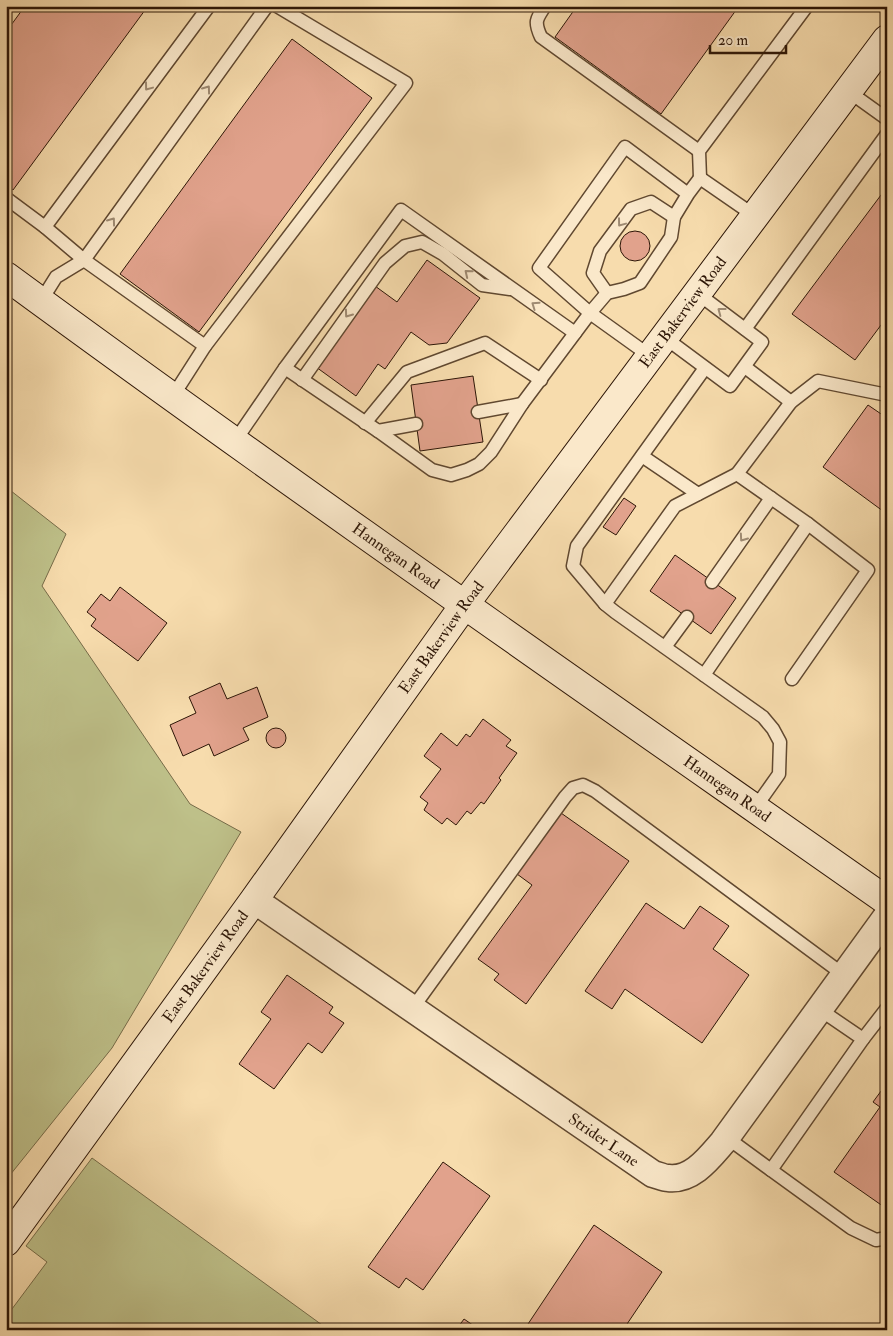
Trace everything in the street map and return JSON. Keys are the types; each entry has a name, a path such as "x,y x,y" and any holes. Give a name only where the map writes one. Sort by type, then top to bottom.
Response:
{"main road":[{"name":"East Bakerview Road","path":"6,1242 254,900 465,604 887,40"},
{"name":"Hannegan Road","path":"6,276 235,441 887,901"}],"street":[{"name":"Strider Lane","path":"254,900 653,1174 670,1178 687,1175 704,1164 726,1137 887,916"}],"lane":[{"path":"44,227 209,6"},
{"path":"41,301 56,277 84,260 267,6"},
{"path":"173,396 205,346 406,83 277,6"},
{"path":"545,6 538,16 536,25 541,36 699,151"},
{"path":"285,368 432,470 451,475 479,464 492,452 522,404 607,293 640,283 671,237 674,217 700,178 699,151 807,6"},
{"path":"848,91 887,119"},
{"path":"745,329 887,134"},
{"path":"688,194 625,147 539,268 590,313 705,368 730,386 762,342 697,293"},
{"path":"700,178 755,216"},
{"path":"6,198 84,260 205,346"},
{"path":"607,293 593,273 600,251 631,209 651,202 674,217"},
{"path":"235,441 285,368 401,210 575,333"},
{"path":"302,380 385,263 405,246 422,242 443,254 482,285 512,289"},
{"path":"365,423 407,372 485,343 540,380"},
{"path":"744,367 791,402"},
{"path":"705,368 577,546 573,566 605,604 763,717 773,729 780,742 779,774 755,808"},
{"path":"605,604 675,506 737,474 791,402 818,381 887,395"},
{"path":"478,412 522,404"},
{"path":"378,431 416,424"},
{"path":"642,456 698,494"},
{"path":"737,474 808,524 868,570 792,679"},
{"path":"712,582 771,498"},
{"path":"704,675 808,524"},
{"path":"665,647 687,617"},
{"path":"412,1009 565,797 572,788 583,785 844,975"},
{"path":"771,1170 887,1008"},
{"path":"819,1009 863,1040"},
{"path":"726,1137 851,1228 876,1240 887,1238"}],"green space":[{"path":"6,487 66,534 42,586 190,804 241,832 112,1048 6,1180"},
{"path":"92,1158 329,1330 6,1330 6,1317 47,1262 26,1246"}],"building":[{"path":"25,6 148,6 13,190 6,184 6,32"},
{"path":"577,6 739,6 661,114 555,37"},
{"path":"292,39 372,98 199,332 120,274"},
{"path":"887,187 887,317 855,360 792,314"},
{"path":"635,231 646,235 650,246 646,257 635,261 624,257 620,246 624,235"},
{"path":"427,260 480,298 447,343 429,345 411,332 385,369 378,364 356,396 316,367 375,286 397,302"},
{"path":"473,376 483,442 420,451 411,385"},
{"path":"868,405 887,418 887,514 823,467"},
{"path":"624,498 636,506 616,535 603,527"},
{"path":"675,555 736,598 711,634 650,591"},
{"path":"120,587 167,623 138,661 91,626 96,619 87,612 101,594 110,601"},
{"path":"220,683 227,699 257,687 268,717 243,728 249,740 214,756 209,744 183,756 170,725 196,713 189,697"},
{"path":"483,719 511,740 506,746 517,753 499,778 501,780 484,804 481,802 471,814 467,811 456,825 447,818 442,824 424,810 428,803 420,797 441,769 424,756 441,733 457,746 466,734 470,737"},
{"path":"276,728 283,731 286,738 283,745 276,748 269,745 266,738 269,731"},
{"path":"561,813 629,861 526,1004 494,980 499,974 478,959 532,885 517,874"},
{"path":"646,903 684,929 700,906 729,926 713,949 749,975 702,1043 625,989 612,1009 585,991"},
{"path":"287,975 333,1007 329,1013 344,1023 322,1053 308,1043 274,1089 239,1064 271,1019 261,1012"},
{"path":"887,1083 887,1209 834,1172 880,1107 873,1102"},
{"path":"443,1162 490,1196 423,1290 406,1278 399,1288 368,1267"},
{"path":"594,1225 662,1272 623,1330 524,1330"},
{"path":"464,1319 480,1330 456,1330"},
{"path":"726,1324 733,1330 722,1330"}]}
